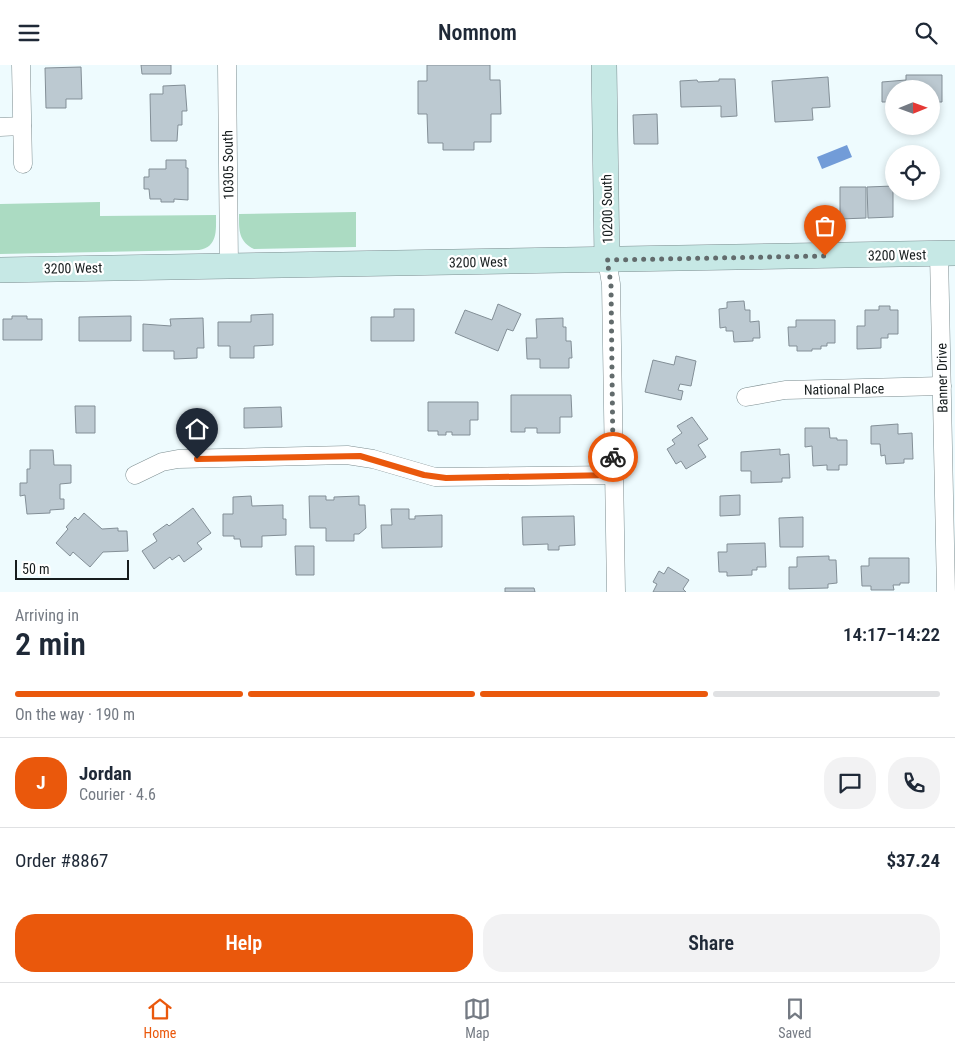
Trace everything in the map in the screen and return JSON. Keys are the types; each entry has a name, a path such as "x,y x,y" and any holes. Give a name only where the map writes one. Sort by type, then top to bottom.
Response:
{"street":[{"path":"21,65 23,164"},
{"name":"10305 South","path":"227,65 229,265"},
{"name":"10200 South","path":"604,65 607,260 611,284 616,592"},
{"path":"0,127 22,126"},
{"name":"3200 West","path":"0,269 947,253"},
{"name":"Banner Drive","path":"946,592 942,386 947,253"},
{"name":"National Place","path":"746,397 785,390 942,386"},
{"path":"135,475 162,462 178,459 347,455 373,459 435,477 614,475"}],"green space":[{"path":"100,202 100,216 216,215 215,237 210,245 199,250 0,254 0,204"},
{"path":"356,212 356,247 254,249 245,242 240,234 239,214"}],"water":[{"path":"847,145 852,157 822,169 817,157"}],"building":[{"path":"141,65 171,65 171,74 142,74"},
{"path":"427,65 490,65 490,80 500,80 501,114 491,114 491,142 474,142 474,150 443,150 443,143 428,143 427,114 418,114 418,81 427,81"},
{"path":"81,67 82,99 66,99 66,108 46,108 45,68"},
{"path":"906,75 942,75 942,102 940,102 940,80 906,80"},
{"path":"828,77 830,107 812,108 813,120 775,122 772,81"},
{"path":"719,79 735,79 737,116 721,117 721,106 681,107 680,81 719,81"},
{"path":"882,82 885,82 885,102 882,102"},
{"path":"185,85 187,111 182,111 182,125 178,125 177,141 151,141 150,94 163,94 163,86"},
{"path":"657,114 658,144 634,144 633,115"},
{"path":"166,160 186,160 186,168 188,168 188,200 174,199 174,202 161,202 161,199 150,199 149,189 144,189 144,177 149,177 149,169 166,169"},
{"path":"885,186 885,200 893,200 893,217 868,218 867,187"},
{"path":"840,187 866,187 866,218 840,219"},
{"path":"744,301 745,310 750,310 750,322 759,321 760,338 753,338 753,341 734,342 733,331 726,331 726,327 720,328 719,309 727,308 727,302"},
{"path":"498,304 521,314 513,331 507,329 498,351 455,333 465,310 492,320"},
{"path":"879,306 890,306 890,310 898,310 898,334 888,334 888,338 881,338 881,348 857,349 857,326 865,326 865,310 879,310"},
{"path":"394,309 414,309 414,341 371,341 371,317 394,317"},
{"path":"273,314 273,345 254,346 254,358 230,358 230,346 218,346 218,322 251,322 251,315"},
{"path":"12,316 42,319 42,340 3,340 3,319 12,319"},
{"path":"131,316 131,341 79,341 79,317"},
{"path":"203,318 204,348 197,348 197,358 174,359 174,351 143,351 143,324 171,326 170,319"},
{"path":"563,318 563,327 566,327 566,341 571,341 572,358 569,358 569,368 540,368 540,359 527,359 526,338 537,338 536,319"},
{"path":"796,320 835,320 835,343 827,343 827,346 821,346 821,349 812,349 812,351 797,351 797,346 789,346 788,327 796,327"},
{"path":"676,356 696,361 691,386 680,384 678,390 683,391 681,400 645,392 653,360 674,365"},
{"path":"511,395 571,395 572,417 560,417 560,433 537,433 537,428 525,428 525,432 511,432"},
{"path":"428,402 478,402 478,420 470,420 470,435 452,435 452,432 446,432 446,435 438,435 438,431 428,431"},
{"path":"75,406 95,406 95,433 76,433"},
{"path":"281,407 282,427 244,428 244,408"},
{"path":"692,417 708,439 698,445 706,457 686,469 681,461 676,464 667,449 675,444 672,440 682,433 677,426"},
{"path":"898,424 898,434 912,433 913,459 904,459 904,463 886,464 885,455 881,456 880,444 871,444 871,426"},
{"path":"805,428 829,428 830,438 847,440 847,465 839,465 839,470 827,470 827,465 813,466 812,446 805,447"},
{"path":"780,449 780,455 789,454 790,478 782,478 782,482 751,483 751,471 741,471 741,452"},
{"path":"30,450 53,450 54,465 71,465 71,483 60,484 60,499 64,499 64,509 50,510 50,513 27,514 25,495 20,496 20,483 27,483 27,469 30,469"},
{"path":"740,495 740,515 720,516 720,496"},
{"path":"251,496 252,506 283,505 283,519 286,519 286,535 262,536 262,547 241,547 240,539 234,539 234,536 223,536 223,514 233,514 233,497"},
{"path":"309,496 326,496 326,500 334,500 334,497 359,496 359,505 365,505 366,528 359,534 354,534 354,541 326,541 326,528 310,528"},
{"path":"193,508 211,533 197,543 202,549 184,562 179,555 172,560 170,557 154,569 142,551 157,541 153,534 167,524 169,526"},
{"path":"391,509 409,509 409,519 415,519 415,516 442,515 442,547 382,548 381,525 392,525"},
{"path":"84,513 102,529 118,528 118,531 127,531 128,551 103,552 90,567 73,552 70,556 56,543 75,517 78,520"},
{"path":"574,516 575,545 559,546 559,550 548,550 548,544 523,545 522,517"},
{"path":"803,517 803,547 780,547 779,518"},
{"path":"765,543 766,567 757,567 757,570 752,570 752,575 727,576 727,572 719,572 718,552 727,552 727,544"},
{"path":"295,546 314,546 314,575 296,575"},
{"path":"829,556 829,560 836,560 837,583 828,584 828,588 789,589 789,567 797,567 797,557"},
{"path":"869,558 909,558 909,583 893,585 894,590 871,590 871,586 862,586 861,566 869,566"},
{"path":"668,567 689,580 683,589 686,592 653,592 657,584 653,582 659,571 664,574"},
{"path":"505,588 534,588 535,592 505,592"}],"way so far":[{"path":"613,457 611,284 607,260 825,256"}],"route":[{"path":"197,459 347,455 373,459 424,475 446,478 614,475 613,457"}]}
